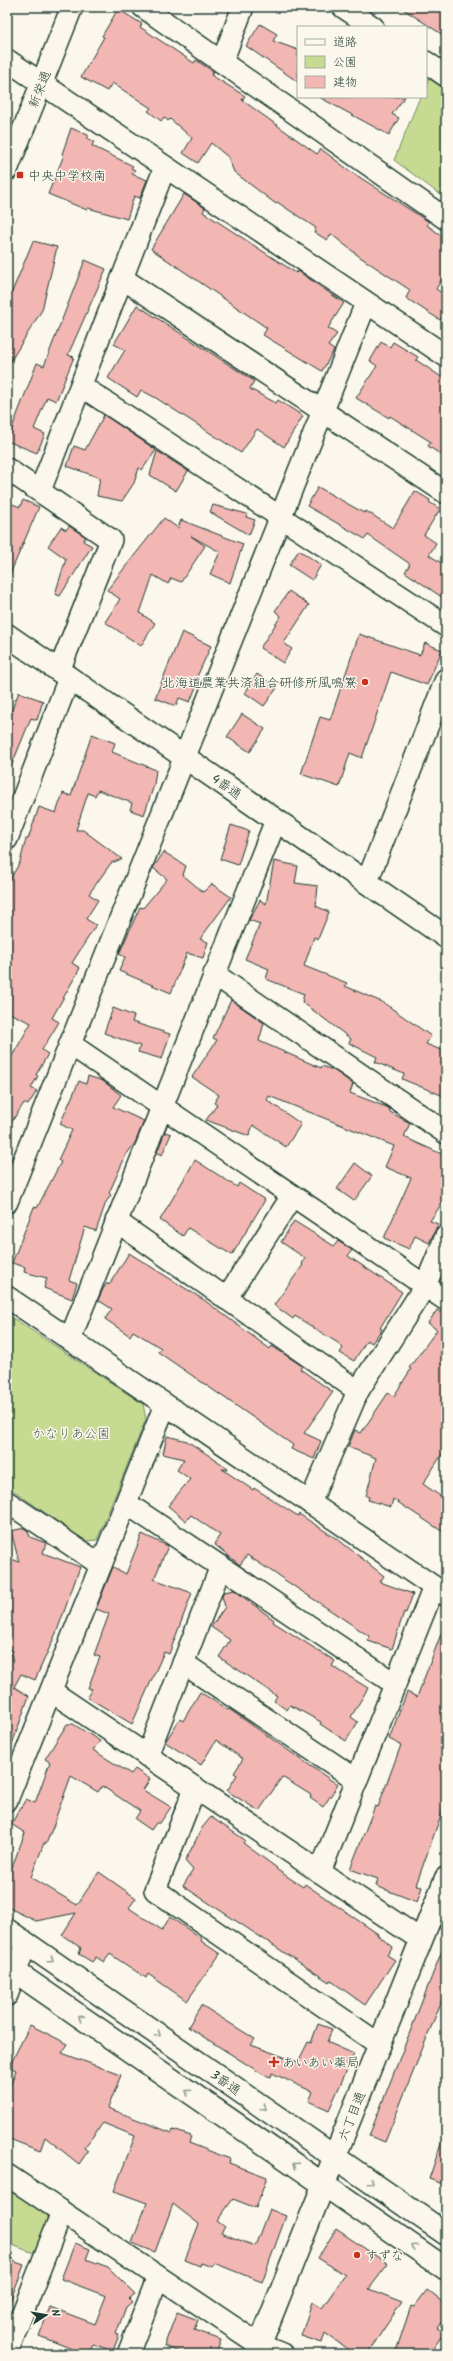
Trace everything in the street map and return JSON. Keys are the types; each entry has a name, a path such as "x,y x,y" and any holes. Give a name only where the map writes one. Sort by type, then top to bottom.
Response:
{"street":[{"name":"新栄通","path":"7,170 72,7"},
{"path":"143,7 446,219"},
{"path":"222,62 243,7"},
{"path":"343,7 372,26"},
{"path":"7,60 446,356"},
{"path":"427,63 446,76"},
{"path":"40,491 165,167"},
{"path":"122,278 324,410 446,493"},
{"path":"7,1202 366,303"},
{"path":"81,386 282,516 446,626"},
{"path":"7,469 111,540 7,839"},
{"name":"4番通","path":"7,635 446,937"},
{"path":"366,882 446,679"},
{"path":"70,1339 276,820"},
{"path":"214,974 446,1133"},
{"path":"70,1044 446,1300"},
{"path":"226,1299 292,1196"},
{"path":"116,1221 358,1391"},
{"path":"310,1503 358,1391 425,1286 446,1236"},
{"path":"7,1297 440,1591 395,1684 320,1872"},
{"path":"7,1800 13,1768 51,1691 165,1404"},
{"path":"7,1502 101,1565"},
{"path":"126,1503 395,1684"},
{"path":"147,1756 221,1566"},
{"path":"182,1663 357,1780"},
{"path":"51,1691 421,1940"},
{"path":"195,1788 155,1890 380,2045"},
{"name":"六丁目通","path":"258,2350 446,1878"},
{"name":"3番通","path":"7,1930 446,2234"},
{"path":"7,1995 12,1970 26,1944"},
{"path":"12,1970 446,2269"},
{"path":"7,2175 158,2277 258,2350 282,2354"},
{"path":"7,2352 62,2212"},
{"path":"128,2354 158,2277"}],"green space":[{"path":"428,78 446,90 446,199 394,160 420,98 427,98"},
{"name":"かなりあ公園","path":"7,1314 143,1404 146,1419 97,1540 85,1541 7,1486"},
{"path":"7,2187 46,2212 48,2223 36,2254 7,2243"}],"building":[{"path":"400,7 440,7 446,11 446,37"},
{"path":"118,9 142,24 140,27 194,63 196,60 214,72 211,75 245,96 242,100 317,154 321,149 350,171 429,222 427,225 446,239 446,272 436,289 446,296 446,311 440,320 406,298 410,290 360,257 331,234 327,240 314,232 316,228 277,202 276,204 234,172 228,157 211,143 198,163 183,153 192,138 170,119 168,121 164,117 161,121 148,111 151,108 112,83 107,91 81,77"},
{"path":"260,24 277,34 273,41 297,50 297,81 246,46"},
{"path":"321,98 404,98 392,114 399,118 389,135"},
{"path":"71,128 88,135 88,139 94,141 92,146 133,166 131,168 135,170 132,174 147,180 140,198 134,196 127,219 88,208 87,210 48,194 64,155 62,154"},
{"path":"184,194 205,208 203,212 296,273 298,271 344,303 328,328 337,334 328,346 334,350 322,371 263,335 267,328 151,249"},
{"path":"33,241 57,247 42,310 7,367 7,304"},
{"path":"85,260 106,269 68,355 74,357 56,401 47,397 34,429 45,434 37,453 7,441 37,363 44,366"},
{"path":"137,305 254,381 250,389 276,403 278,400 303,416 284,447 257,429 241,453 156,398 141,390 137,397 108,378 125,350 114,344"},
{"path":"381,342 390,347 393,342 418,357 416,360 446,380 446,458 428,446 431,442 390,416 389,418 356,398 377,366 370,361"},
{"path":"104,415 156,450 142,470 139,468 134,483 122,501 97,496 100,478 67,466 74,446 85,450"},
{"path":"157,451 188,471 176,491 150,475"},
{"path":"318,487 364,513 366,511 393,528 415,491 430,500 429,502 440,509 424,535 436,543 429,555 446,566 446,600 405,572 410,564 368,535 365,539 307,506"},
{"path":"23,500 39,507 7,581 7,502 20,507"},
{"path":"213,505 247,514 246,517 255,520 249,535 210,512"},
{"path":"164,518 178,528 181,520 243,544 230,583 210,574 220,552 191,536 205,546 181,582 171,578 168,584 153,575 140,613 155,623 141,646 105,622 120,599 107,590"},
{"path":"69,526 86,537 83,541 92,546 60,596 55,594 66,559 48,546 61,527 66,530"},
{"path":"299,550 321,565 312,580 289,565"},
{"path":"289,591 309,605 284,643 292,649 283,663 260,648 281,616 275,611"},
{"path":"182,632 211,646 195,681 198,682 190,702 179,698 176,706 155,698"},
{"name":"北海道農業共済組合研修所風鳴寮","path":"359,634 420,655 425,643 442,650 427,685 391,672 362,758 350,753 339,787 301,774 320,717 330,720"},
{"path":"257,674 277,688 264,706 245,693"},
{"path":"19,692 43,701 37,720 31,718 8,774 7,721"},
{"path":"242,714 265,729 250,752 227,737"},
{"path":"92,734 115,743 112,752 156,770 154,785 144,815 130,810 132,803 98,790 95,796 88,793 76,830 83,830 122,859 111,863 89,894 98,900 86,919 96,925 72,963 80,968 52,1018 59,1022 42,1050 48,1054 36,1075 38,1076 31,1088 37,1091 28,1105 24,1103 7,1129 7,1065 31,1023 7,1012 7,885 20,862 26,839 28,839 39,807 56,813 63,793 71,796"},
{"path":"231,825 249,831 238,865 220,859"},
{"path":"164,852 186,866 183,875 203,892 212,884 231,897 200,939 208,942 203,958 187,953 171,993 119,971 125,957 119,954 140,907 143,908 167,879 153,868"},
{"path":"274,861 298,866 295,883 318,886 316,906 329,912 318,939 314,937 304,966 347,983 345,986 384,1003 431,1036 426,1044 446,1052 446,1097 402,1079 404,1074 375,1062 377,1057 349,1043 351,1039 302,1002 304,994 266,979 269,969 245,959 260,924 249,920 260,900 266,904"},
{"path":"231,1000 264,1023 259,1041 321,1068 322,1066 335,1071 353,1084 350,1093 389,1108 390,1112 410,1123 404,1137 446,1156 446,1197 430,1221 438,1224 429,1243 415,1236 409,1249 384,1238 411,1178 385,1167 394,1146 269,1096 267,1100 301,1124 286,1147 253,1125 249,1136 206,1120 217,1105 214,1103 219,1095 192,1077 217,1040 213,1038"},
{"path":"113,1008 134,1016 132,1022 170,1034 162,1059 138,1052 140,1046 104,1033"},
{"path":"88,1076 103,1081 121,1095 113,1107 144,1121 135,1143 126,1155 109,1193 111,1195 106,1202 96,1231 85,1227 69,1280 77,1283 72,1299 44,1288 47,1278 24,1272 25,1267 12,1263 34,1207 37,1208 61,1162 58,1160 72,1130 60,1124 79,1081 86,1084"},
{"path":"165,1132 171,1134 162,1155 157,1152"},
{"path":"195,1160 237,1187 239,1183 265,1200 232,1255 188,1228 183,1236 160,1220"},
{"path":"355,1163 372,1176 354,1201 337,1189"},
{"path":"294,1221 334,1246 338,1241 352,1250 348,1256 402,1292 380,1328 382,1329 372,1343 367,1340 354,1361 340,1353 343,1348 338,1343 295,1316 293,1319 274,1305 303,1265 302,1264 305,1258 281,1242"},
{"path":"129,1253 204,1300 270,1349 272,1346 302,1366 300,1369 333,1392 304,1433 321,1441 314,1459 291,1449 293,1445 158,1352 161,1348 133,1331 130,1336 105,1319 112,1309 98,1300 103,1289 107,1283 109,1285"},
{"path":"437,1310 446,1317 446,1448 423,1484 446,1500 446,1534 393,1499 391,1507 368,1500 369,1497 366,1496 376,1458 348,1447 355,1430 361,1433 388,1393 394,1396 411,1369 409,1368 437,1330 428,1323"},
{"path":"167,1436 187,1441 228,1468 227,1470 222,1469 253,1490 254,1488 298,1516 299,1514 340,1541 384,1576 380,1582 413,1594 406,1613 404,1612 392,1649 368,1641 369,1636 247,1555 240,1565 214,1544 220,1535 191,1515 186,1521 168,1506 190,1479 177,1470 184,1459 163,1454"},
{"path":"24,1528 28,1531 30,1537 46,1543 43,1553 80,1567 57,1631 35,1680 21,1674 14,1687 29,1696 9,1753 7,1752 7,1666 13,1651 7,1649 7,1557 19,1562 11,1531"},
{"path":"142,1534 168,1546 154,1579 192,1593 169,1654 164,1652 132,1724 87,1697 92,1689 88,1688 100,1657 94,1655 109,1614 96,1609 113,1567 126,1574"},
{"path":"234,1590 274,1620 273,1622 335,1661 332,1666 368,1688 351,1717 358,1722 346,1741 320,1724 321,1722 290,1705 287,1710 274,1701 277,1696 219,1657 230,1640 211,1627 225,1607 222,1596 224,1592"},
{"path":"444,1626 446,1626 446,1801 416,1885 422,1887 417,1902 376,1886 378,1879 350,1869 375,1806 378,1807 401,1745 389,1739 407,1692 417,1697"},
{"path":"200,1692 228,1710 229,1709 338,1785 323,1807 310,1798 311,1795 282,1777 259,1811 227,1791 237,1775 234,1773 243,1759 216,1740 201,1765 165,1742 180,1719 183,1721"},
{"path":"67,1724 73,1724 100,1741 93,1750 131,1774 135,1769 150,1779 143,1790 171,1807 160,1823 156,1823 151,1830 135,1819 140,1811 102,1786 98,1792 71,1776 57,1817 46,1844 44,1843 31,1877 77,1905 99,1872 136,1898 129,1908 162,1930 170,1917 202,1939 201,1941 220,1954 187,2001 148,1974 146,1978 110,1954 104,1962 96,1957 92,1962 79,1954 81,1948 62,1935 76,1913 36,1921 7,1907 7,1880 25,1833 11,1824 26,1799 35,1803 50,1762 45,1759"},
{"path":"211,1817 245,1840 243,1843 277,1868 276,1869 303,1887 305,1884 378,1934 377,1935 393,1947 387,1955 395,1960 365,2005 330,1980 329,1982 183,1886 193,1870 185,1861 202,1828"},
{"path":"445,1943 446,1990 385,2142 369,2136"},
{"path":"201,2005 255,2039 251,2045 298,2062 308,2042 311,2043 318,2024 332,2029 327,2042 354,2054 329,2110 309,2101 313,2092 272,2073 271,2077 262,2074 188,2027"},
{"path":"30,2025 68,2044 62,2053 121,2075 108,2108 172,2133 173,2130 191,2136 189,2143 230,2159 229,2163 267,2177 256,2208 233,2199 217,2221 225,2227 221,2233 255,2246 269,2209 286,2216 262,2282 214,2263 212,2267 201,2263 200,2266 185,2260 199,2224 173,2204 155,2252 132,2243 147,2203 114,2191 135,2136 103,2123 84,2148 88,2151 79,2164 45,2137 40,2151 7,2138 7,2094 16,2070 9,2067"},
{"path":"443,2138 446,2138 446,2185 429,2179"},
{"path":"336,2229 388,2264 369,2289 402,2302 367,2354 354,2354 325,2333 322,2343 301,2336 312,2302 322,2308 345,2275 318,2258"},
{"path":"75,2243 90,2249 86,2259 108,2267 135,2294 129,2299 132,2302 126,2307 116,2334 119,2335 113,2351 93,2344 89,2354 85,2354 39,2336 50,2307 95,2324 106,2296 61,2279"},
{"path":"7,2259 24,2265 8,2307 7,2307"},
{"path":"427,2290 446,2305 446,2316 437,2328 444,2333 429,2354 395,2354 411,2306 414,2307"},
{"path":"177,2312 198,2320 194,2330 221,2340 216,2354 184,2354 164,2346"}],"place":[{"name":"中央中学校南","path":"20,175"},
{"name":"北海道農業共済組合研修所風鳴寮","path":"365,682"},
{"name":"あいあい薬局","path":"274,2062"},
{"name":"すずな","path":"357,2255"}]}
